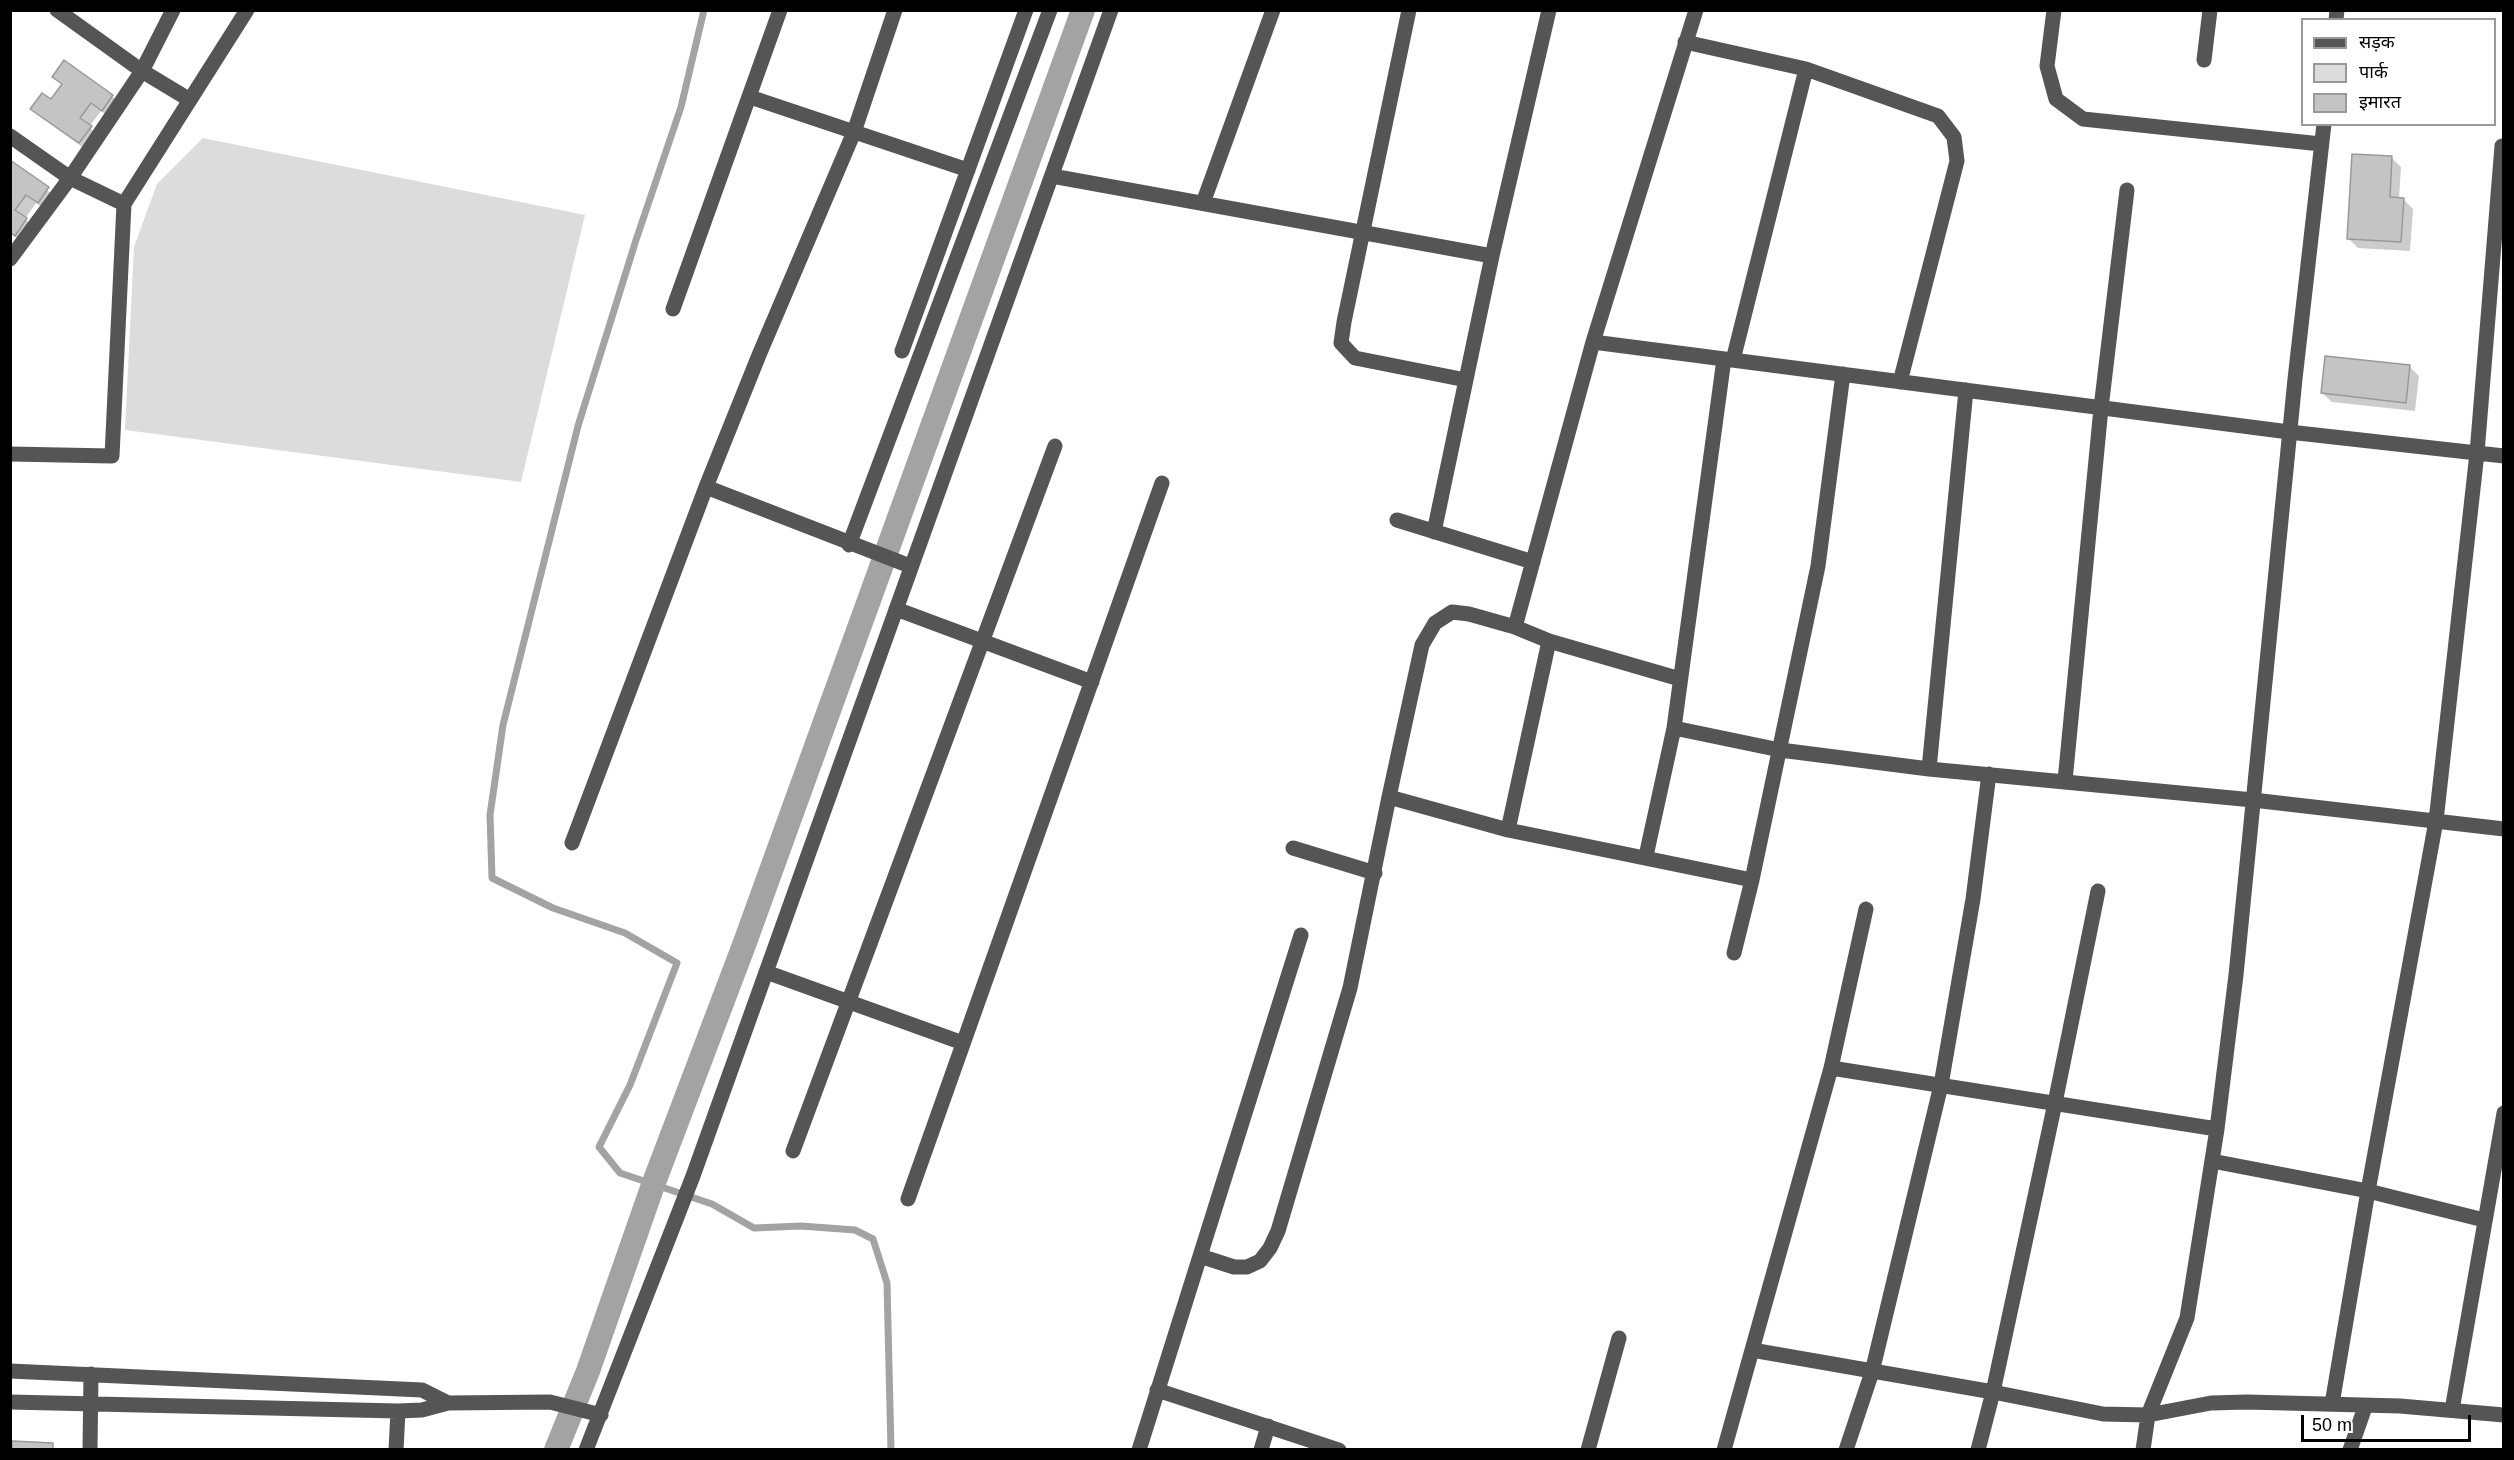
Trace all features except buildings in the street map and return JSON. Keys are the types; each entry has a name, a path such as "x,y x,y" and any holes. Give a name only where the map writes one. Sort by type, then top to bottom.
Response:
{"street":[{"path":"57,10 142,70 190,100"},
{"path":"10,259 70,178 142,70 173,10"},
{"path":"673,309 780,10"},
{"path":"572,843 706,488 759,355 854,132 895,10"},
{"path":"902,351 1026,10"},
{"path":"856,547 1050,10"},
{"path":"586,1449 594,1413 693,1176 1111,10"},
{"path":"1203,203 1273,10"},
{"path":"1409,10 1341,343 1354,358 1466,380"},
{"path":"1434,532 1492,256 1549,10"},
{"path":"1515,627 1593,342 1696,10"},
{"path":"2054,10 2047,66 2056,99 2083,119 2321,144"},
{"path":"2204,60 2210,10"},
{"path":"10,454 112,456 124,204 242,13"},
{"path":"1685,42 1806,69 1938,116 1954,137 1957,161 1900,381"},
{"path":"1646,856 1674,728 1728,360 1806,69"},
{"path":"750,97 968,170"},
{"path":"2143,1449 2148,1415 2187,1318 2217,1129 2253,800 2289,432 2324,126"},
{"path":"10,136 70,178 124,204"},
{"path":"2332,1404 2368,1191 2436,821 2477,453 2502,146"},
{"path":"1052,176 1492,256"},
{"path":"2065,781 2101,408 2127,190"},
{"path":"1593,342 2289,432 2504,456"},
{"path":"1734,953 1752,880 1818,566 1843,374"},
{"path":"1929,768 1965,390"},
{"path":"793,1151 1055,446"},
{"path":"908,1199 1162,483"},
{"path":"706,488 910,566"},
{"path":"1397,520 1533,562"},
{"path":"896,609 1092,682"},
{"path":"1200,1256 1234,1267 1247,1267 1260,1261 1270,1248 1278,1231 1350,988 1422,645 1435,623 1452,612 1469,614 1515,627 1549,641 1680,679"},
{"path":"1508,830 1549,641"},
{"path":"1674,728 1780,750 2504,829"},
{"path":"1846,1449 1872,1372 1941,1085 1973,899 1989,774"},
{"path":"1389,797 1508,830 1646,856 1752,880"},
{"path":"1293,848 1375,873"},
{"path":"1978,1449 1993,1392 2098,891"},
{"path":"1724,1449 1831,1068 1866,909"},
{"path":"1138,1449 1301,935"},
{"path":"766,972 963,1043"},
{"path":"1831,1068 2217,1129"},
{"path":"2452,1410 2504,1113"},
{"path":"2212,1161 2368,1191 2484,1220"},
{"path":"1588,1449 1619,1338"},
{"path":"1752,1350 1993,1392 2103,1414 2148,1415 2211,1403 2332,1404 2504,1415"},
{"path":"10,1371 422,1390 448,1403"},
{"path":"90,1449 91,1374"},
{"path":"1157,1390 1340,1449"},
{"path":"10,1401 398,1411 422,1410 448,1403 550,1402 594,1413"},
{"path":"2350,1449 2365,1407"},
{"path":"396,1449 398,1411"},
{"path":"1261,1449 1268,1426"}],"green space":[{"path":"203,138 585,215 521,482 125,430 134,247 157,184"}],"waterway":[{"path":"704,10 681,107 636,240 578,426 503,725 490,815 492,878 553,908 625,933 677,963 630,1085 599,1147 620,1173 712,1204 754,1228 801,1226 855,1230 873,1239 887,1283 891,1450"},
{"path":"556,1450 588,1371 653,1185 744,945 1083,10"}]}
